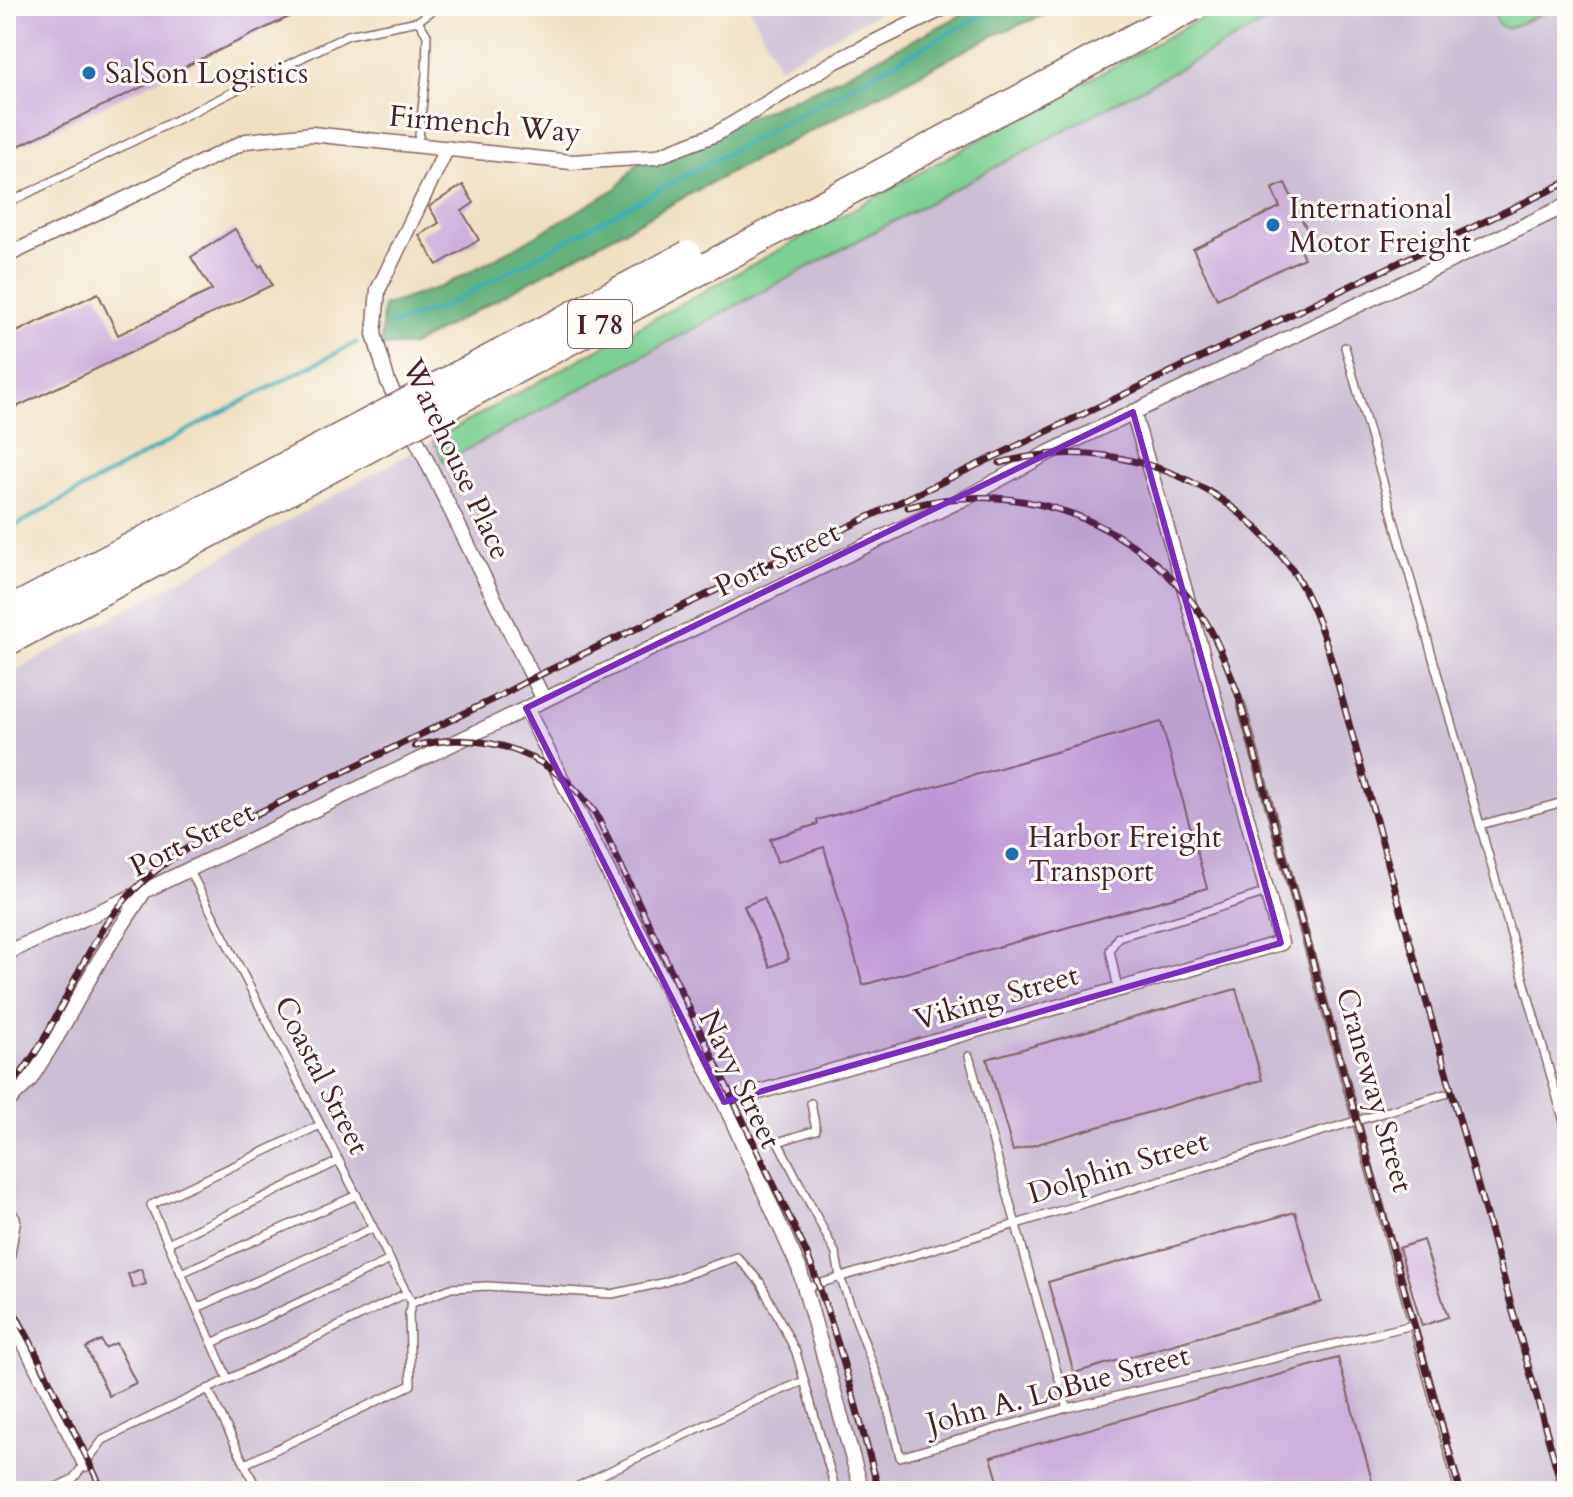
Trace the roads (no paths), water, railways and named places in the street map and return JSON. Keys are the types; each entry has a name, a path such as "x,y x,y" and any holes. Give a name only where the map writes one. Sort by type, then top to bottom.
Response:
{"highway":[{"name":"I 78","path":"6,613 1159,6"},
{"name":"I 78","path":"6,642 1194,6"}],"street":[{"name":"Firmench Way","path":"6,256 246,141 312,134 571,162 656,157 716,134 834,62 948,6"},
{"name":"Warehouse Place","path":"447,148 378,290 374,334 388,382 544,700"},
{"name":"Port Street","path":"6,953 544,700 967,497 1046,454 1567,205"},
{"path":"1133,412 1267,892"},
{"name":"Navy Street","path":"526,708 724,1102 799,1268 862,1491"},
{"path":"6,1103 29,1081 144,890"},
{"name":"Viking Street","path":"724,1102 1281,943 1267,892"},
{"path":"6,1209 13,1220 6,1263"},
{"path":"6,1306 85,1464"}],"lane":[{"path":"6,204 348,35 418,21 439,6"},
{"path":"418,21 427,35 418,145"},
{"path":"1345,347 1567,1133"},
{"name":"Craneway Street","path":"1241,704 1459,1491"},
{"path":"1480,825 1567,801"},
{"name":"Coastal Street","path":"189,869 412,1303"},
{"path":"1118,989 1110,950 1118,937 1267,892"},
{"path":"969,1056 1067,1408"},
{"name":"Dolphin Street","path":"805,1288 1445,1094"},
{"path":"811,1103 816,1130 778,1142 836,1254 840,1277"},
{"path":"228,1379 151,1205 320,1125"},
{"path":"168,1243 339,1161"},
{"path":"181,1273 357,1195"},
{"path":"197,1308 373,1228"},
{"path":"245,1464 411,1385 409,1313 412,1303 451,1288 487,1286 612,1294 662,1283 737,1257 760,1282 796,1352 836,1491"},
{"path":"212,1343 390,1260"},
{"name":"John A. LoBue Street","path":"840,1277 885,1397 900,1457 1067,1408 1413,1325"},
{"path":"48,1491 73,1479 103,1440 407,1293"},
{"path":"569,1491 753,1402 804,1381"},
{"path":"208,1389 258,1491"}],"waterway":[{"path":"392,325 445,306 999,6"},
{"path":"6,531 203,422 357,342"}],"railway":[{"path":"6,1091 36,1052 94,944 116,910 148,877 198,842 1567,182"},
{"path":"1000,463 1036,456 1107,456 1142,463 1175,475 1237,511 1264,536 1300,583 1329,652 1563,1491"},
{"path":"908,507 951,499 993,498 1035,503 1076,515 1114,533 1149,557 1180,587 1206,622 1238,694 1460,1491"},
{"path":"415,746 441,741 467,741 516,751 539,761 560,776 596,814 806,1252 837,1341 879,1491"},
{"path":"6,1298 103,1491"}],"place":[{"name":"SalSon Logistics","path":"89,73"},
{"name":"International Motor Freight","path":"1273,225"},
{"name":"Harbor Freight Transport","path":"1012,854"}]}
